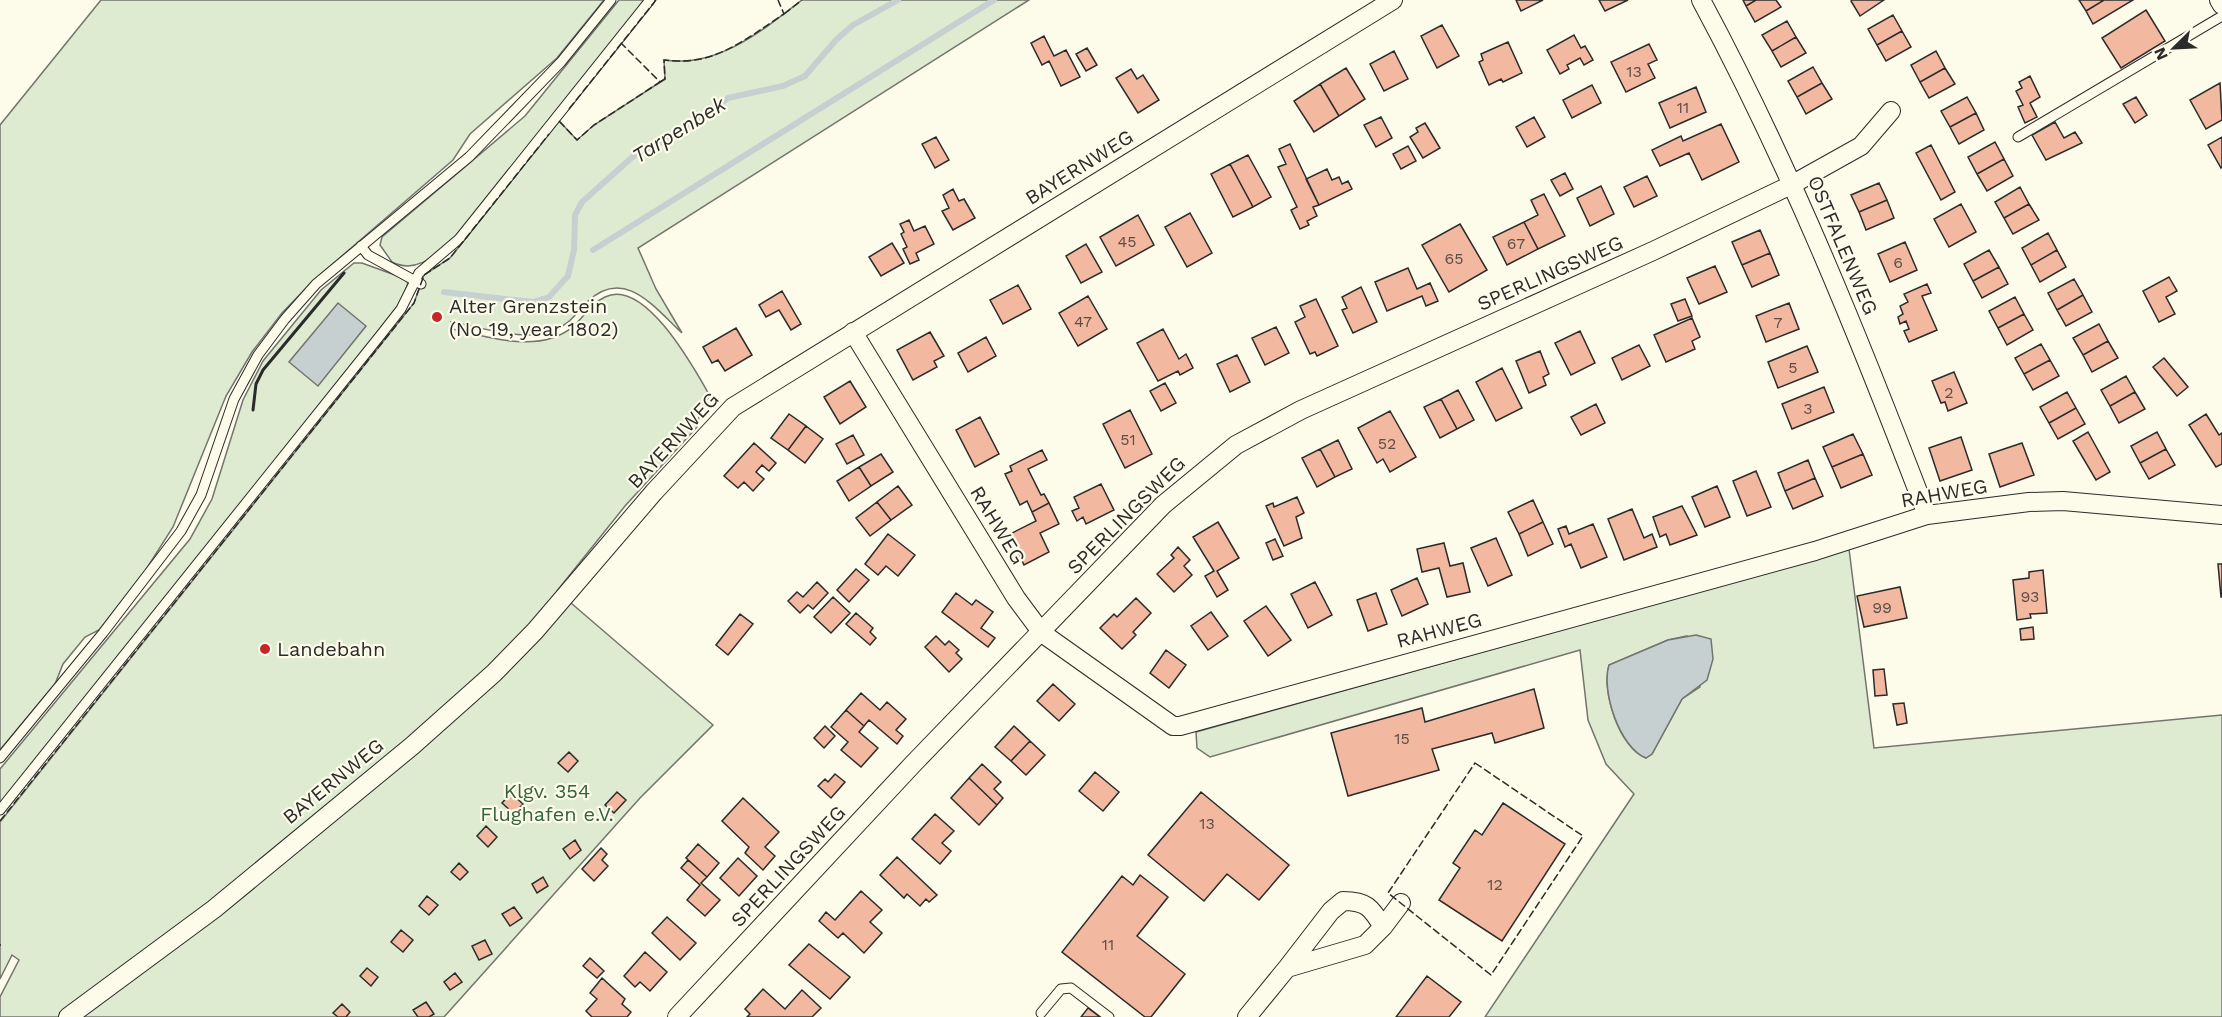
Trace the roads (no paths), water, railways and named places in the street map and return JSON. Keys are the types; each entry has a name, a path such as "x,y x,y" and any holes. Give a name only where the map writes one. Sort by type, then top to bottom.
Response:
{"street":[{"name":"BAYERNWEG","path":"68,1017 160,952 214,909 412,746 485,681 535,631 725,413 1393,0"},
{"name":"OSTFALENWEG","path":"1701,0 1793,184 1876,382 1927,515"},
{"path":"2219,0 2222,4"},
{"name":"SPERLINGSWEG","path":"677,1017 913,764 1042,633 1163,505 1212,462 1236,445 1301,410 1653,251 1793,184 1861,146 1891,111"},
{"name":"RAHWEG","path":"854,332 1016,598 1042,633 1166,723 1180,726 1815,551 1927,515 2029,502 2063,501 2222,515"},
{"path":"1247,1017 1331,911 1343,901 1359,901 1374,912 1383,927"},
{"path":"1287,968 1365,945 1383,927 1401,903"}],"lane":[{"path":"0,758 131,599 181,531 201,495 234,399 258,356 285,318 316,285 469,157 561,62 612,0"},
{"path":"0,810 401,309 425,266 459,239 650,0"},
{"path":"2018,136 2222,15"},
{"path":"361,246 368,255 418,282"},
{"path":"1041,1013 1061,989 1071,988 1109,1017"}],"waterway":[{"name":"Tarpenbek","path":"444,292 533,302 549,297 568,276 574,250 575,215 582,202 637,153 660,143 707,115 728,98 783,86 805,76 836,40 853,25 898,0"},
{"path":"593,250 994,0"}],"place":[{"name":"Alter Grenzstein (No 19, year 1802)","path":"437,317"},
{"name":"Landebahn","path":"265,649"}],"park label":[{"name":"Klgv. 354 Flughafen e.V.","path":"547,802"}]}
